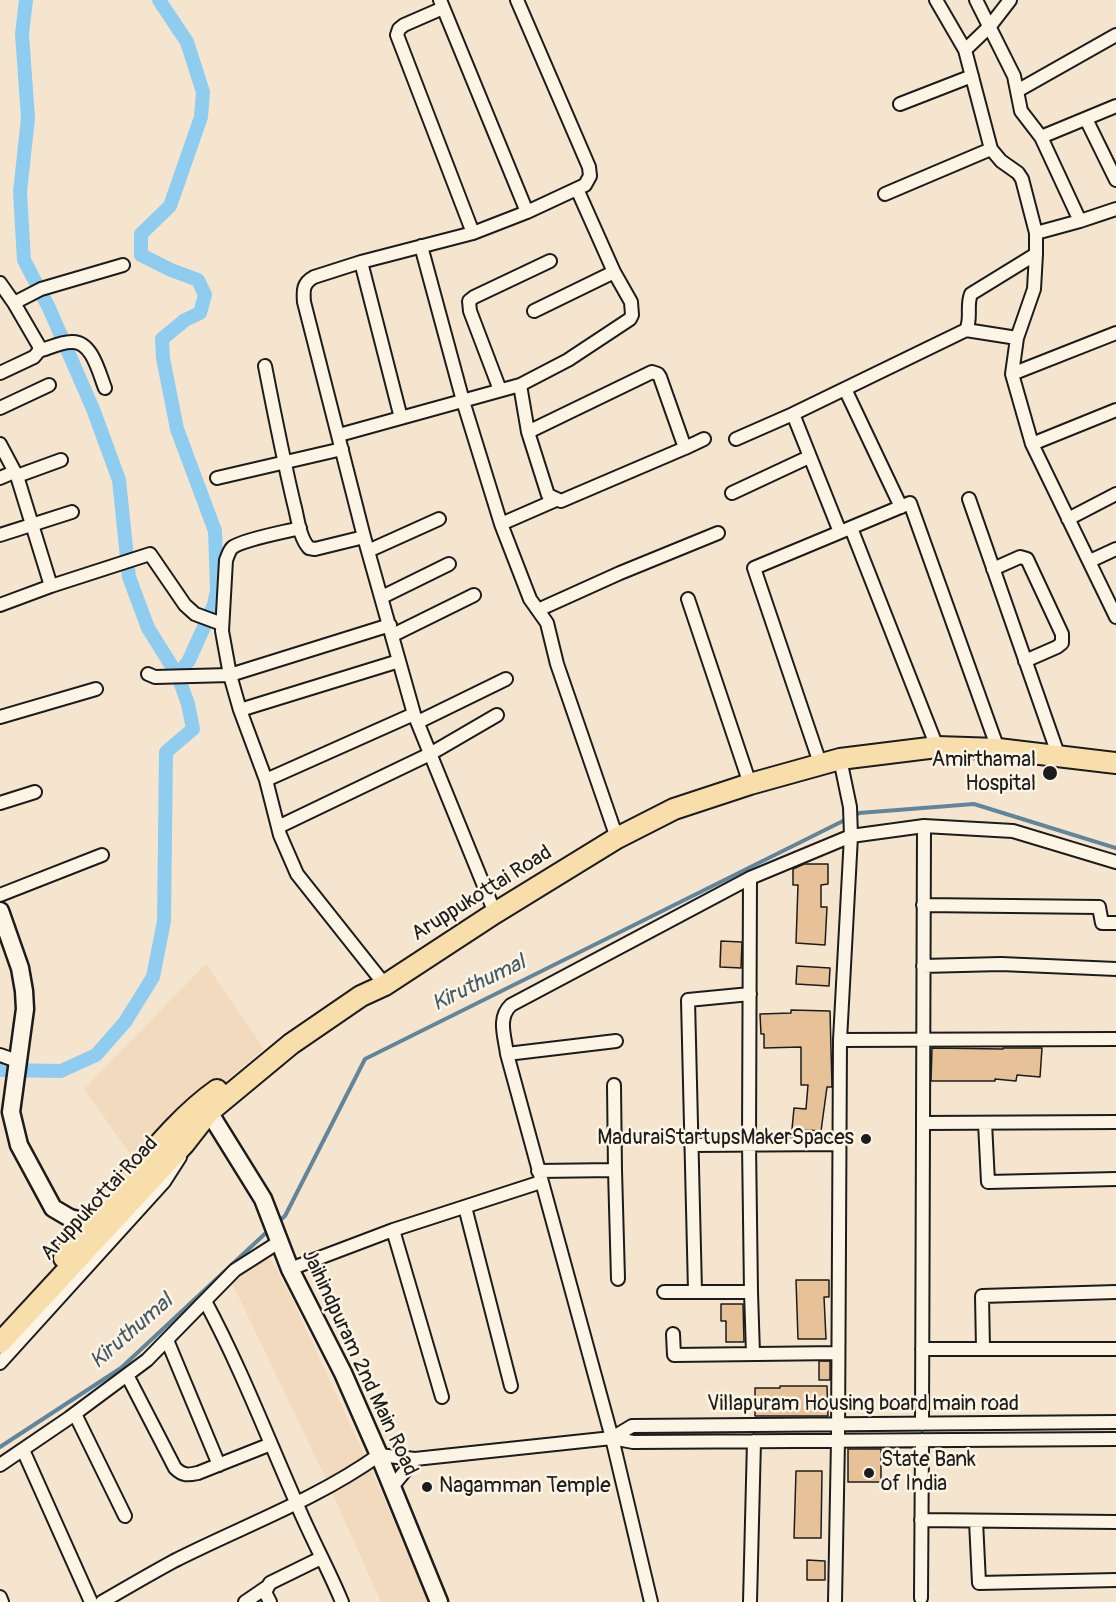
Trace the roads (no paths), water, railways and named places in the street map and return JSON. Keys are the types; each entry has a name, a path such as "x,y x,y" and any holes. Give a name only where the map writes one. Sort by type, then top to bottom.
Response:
{"main road":[{"name":"Aruppukottai Road","path":"0,1343 184,1144 209,1112 291,1044 361,996 385,985 616,838 674,809 750,784 840,759 937,747 998,748 1116,763"},
{"path":"50,1288 65,1255 89,1223 167,1135 203,1100 289,1032 316,1015 361,996"}],"street":[{"path":"495,913 416,718 364,537 304,302 303,290 306,281 314,277 361,262 474,233 527,212 577,189 588,181 589,167 517,0"},
{"path":"936,0 965,50 991,149 1022,179 1036,233 1036,254 1034,289 1017,338 1012,374 1032,444 1068,519 1113,601 1116,617"},
{"path":"976,0 1014,76 1021,111 1041,136 1080,221"},
{"path":"965,50 990,26 1010,0"},
{"path":"474,233 397,35 399,29 404,25 442,4 527,212"},
{"path":"1017,91 1116,35"},
{"path":"900,104 972,76"},
{"path":"1041,136 1116,106"},
{"path":"1086,118 1116,180"},
{"path":"885,194 991,149"},
{"path":"339,435 520,385 568,360 630,319 631,302 614,272 577,189"},
{"path":"1036,233 1116,208"},
{"path":"421,246 462,401 501,524 530,599 547,623 557,664 616,838"},
{"path":"966,330 969,323 971,294 1036,254"},
{"path":"500,390 470,311 469,301 550,261"},
{"path":"361,262 401,418"},
{"path":"14,303 41,289 123,265"},
{"path":"534,312 614,272"},
{"path":"0,283 39,346 39,351"},
{"path":"736,439 793,414 966,330 1017,338"},
{"path":"1012,374 1116,333"},
{"path":"0,373 34,357 39,351 76,342 85,346 105,388"},
{"path":"265,366 284,462 300,528 309,548 315,549 364,537"},
{"path":"528,432 655,372 660,377 685,448"},
{"path":"0,408 49,385"},
{"path":"520,385 528,432 548,495 556,500 570,498 704,439"},
{"path":"845,388 901,507"},
{"path":"1032,444 1116,410"},
{"path":"793,414 809,457 845,530 937,747"},
{"path":"0,444 16,474 51,586"},
{"path":"218,478 342,448"},
{"path":"732,493 809,457"},
{"path":"0,478 61,460"},
{"path":"1068,519 1116,494"},
{"path":"969,499 1059,757"},
{"path":"501,524 556,500"},
{"path":"821,766 754,568 910,503 998,748"},
{"path":"0,535 72,512"},
{"path":"368,551 439,519"},
{"path":"300,528 244,543 229,552 217,622 222,631 230,675 240,710 266,780 278,827 297,874 385,985"},
{"path":"538,610 718,533"},
{"path":"1090,561 1116,549"},
{"path":"0,605 148,554 152,555 177,595 195,614 217,622"},
{"path":"993,569 1020,557 1027,558 1062,634 1062,643 1057,647 1025,661"},
{"path":"382,597 449,564"},
{"path":"148,674 155,677 230,675 392,630 474,595"},
{"path":"688,599 750,784"},
{"path":"240,710 399,661"},
{"path":"266,780 506,679"},
{"path":"0,717 96,689"},
{"path":"278,827 430,754 497,715"},
{"path":"835,1602 840,1040 850,831 850,807 840,759"},
{"path":"0,803 35,792"},
{"path":"922,1424 924,826"},
{"path":"651,1602 612,1438 507,1054 502,1021 504,1012 511,1005 750,878 850,831 924,826 1013,831 1116,862"},
{"path":"0,895 102,855"},
{"path":"750,878 749,1143 753,1354"},
{"path":"923,905 1099,907 1102,923 1116,923"},
{"path":"0,911 20,968 24,991 25,1010 11,1112 19,1144 53,1208 70,1218 89,1223"},
{"path":"923,966 1001,964 1116,969"},
{"path":"695,1291 688,1000 750,994"},
{"path":"840,1040 1116,1039"},
{"path":"507,1054 616,1041"},
{"path":"0,1055 17,1061"},
{"path":"614,1085 618,1279"},
{"name":"Jaihindpuram 2nd Main Road","path":"209,1112 263,1199 290,1269 343,1373 379,1455 439,1602"},
{"path":"923,1123 1116,1122"},
{"path":"985,1123 988,1182 1116,1179"},
{"path":"0,1363 165,1182 180,1158 184,1144"},
{"path":"691,1145 839,1144"},
{"path":"290,1269 393,1230 465,1207 539,1177 615,1170"},
{"path":"465,1207 511,1386"},
{"path":"393,1230 442,1397"},
{"path":"0,1465 75,1414 147,1360 235,1270 279,1242"},
{"path":"664,1292 751,1292"},
{"path":"983,1349 982,1296 1116,1292"},
{"path":"205,1301 223,1334 296,1503 342,1602"},
{"path":"672,1334 674,1355 838,1353"},
{"path":"167,1340 219,1465"},
{"path":"922,1348 1116,1349"},
{"path":"127,1375 175,1468 181,1474 198,1473 271,1444"},
{"path":"75,1414 125,1516"},
{"name":"Villapuram Housing board main road","path":"612,1438 632,1426 1116,1422"},
{"name":"Villapuram Housing board main road","path":"379,1455 416,1459 612,1438 633,1442 1116,1439"},
{"path":"921,1598 922,1440"},
{"path":"750,1602 754,1441"},
{"path":"23,1450 92,1602"},
{"path":"102,1602 174,1561 353,1473 379,1455"},
{"path":"392,1487 416,1459"},
{"path":"921,1520 1116,1521"},
{"path":"976,1521 979,1583 1116,1580"},
{"path":"245,1602 270,1583 321,1558"},
{"path":"267,1587 266,1592 270,1602"},
{"path":"0,1597 2,1602"}],"waterway":[{"path":"26,0 22,34 28,118 20,192 24,260 49,308 93,409 119,480 129,577 148,628 178,676"},
{"path":"0,1070 61,1071 96,1055 125,1022 153,977 164,921 166,752 193,729 188,704 178,676 189,660 214,605 217,590 215,531 177,429 163,358 162,339 185,320 200,313 205,295 198,280 141,255 141,234 170,206 201,117 203,92 187,42 159,0"},
{"name":"Kiruthumal","path":"854,816 859,813 974,804 1116,848"},
{"name":"Kiruthumal","path":"277,1223 285,1216 365,1059 847,819"},
{"name":"Kiruthumal","path":"0,1447 121,1368 269,1230"}],"place":[{"name":"Amirthamal Hospital","path":"1050,773"},
{"name":"MaduraiStartupsMakerSpaces","path":"866,1139"},
{"name":"State Bank of India","path":"869,1473"},
{"name":"Nagamman Temple","path":"427,1487"}]}
